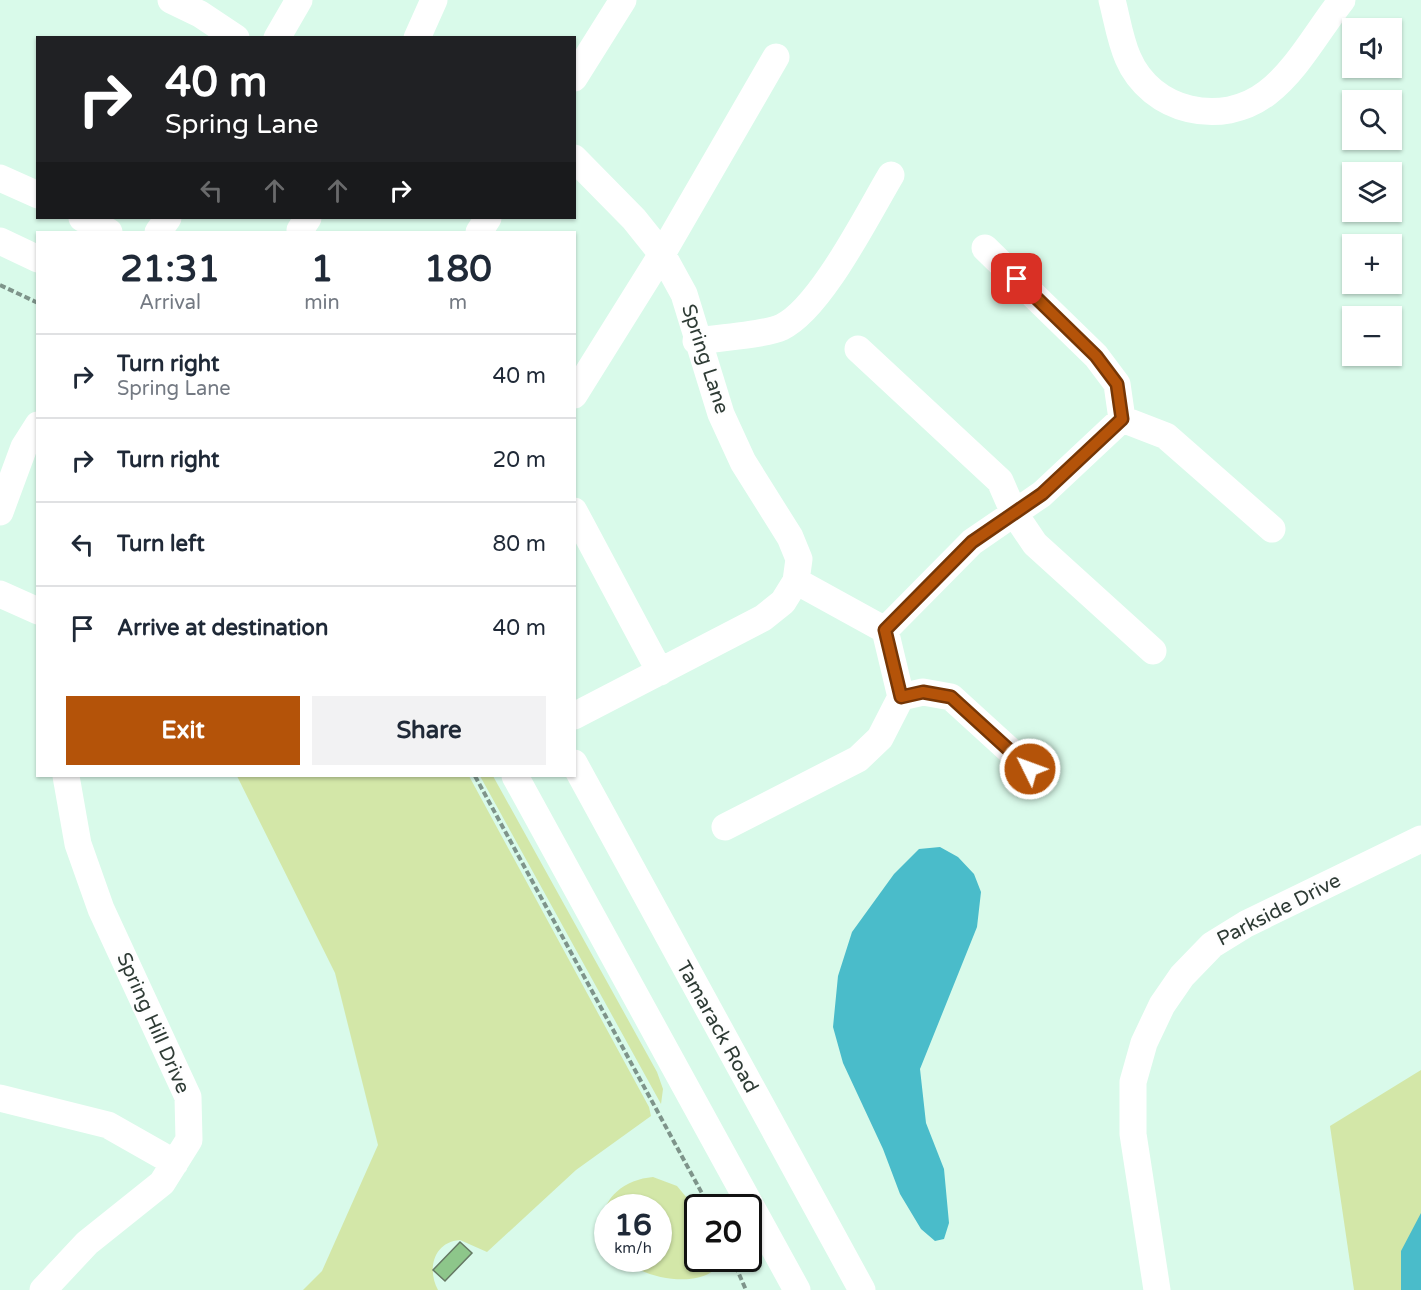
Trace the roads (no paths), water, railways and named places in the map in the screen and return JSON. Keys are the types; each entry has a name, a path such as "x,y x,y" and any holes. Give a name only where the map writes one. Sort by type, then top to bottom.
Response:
{"street":[{"path":"171,0 200,14 233,36"},
{"path":"278,36 299,0"},
{"path":"418,36 434,0"},
{"path":"576,75 623,0"},
{"path":"1112,0 1128,58 1141,79 1162,98 1190,110 1215,113 1244,107 1267,93 1290,72 1342,0"},
{"path":"576,392 662,254 776,57"},
{"name":"Spring Lane","path":"576,160 634,219 662,254 684,294 696,341 721,414 743,462 790,537 799,559 796,581"},
{"path":"696,341 781,328 799,316 817,298 891,175"},
{"path":"0,178 36,194"},
{"path":"84,219 108,231"},
{"path":"0,242 36,258"},
{"path":"985,248 1096,356 1117,384 1122,419"},
{"path":"858,349 1000,481 1014,513 1035,544 1153,651"},
{"path":"885,630 972,542 1042,494 1122,419"},
{"path":"1122,419 1166,436 1272,529"},
{"path":"0,512 24,447 36,428"},
{"path":"576,515 660,672"},
{"path":"576,715 764,618 783,602 796,581 885,630 901,697 879,738 858,759 725,827"},
{"path":"0,594 36,610"},
{"path":"901,697 923,692 951,697 1030,769"},
{"name":"Tamarack Road","path":"576,767 862,1290"},
{"name":"Spring Hill Drive","path":"43,1290 87,1243 162,1183 189,1140 188,1097 101,909 78,844 66,777"},
{"path":"516,777 797,1290"},
{"name":"Parkside Drive","path":"1157,1290 1133,1134 1132,1082 1144,1043 1162,1005 1182,976 1212,945 1246,924 1421,839"},
{"path":"0,1098 108,1125 175,1163"}],"water":[{"path":"940,847 958,857 974,874 981,892 977,927 920,1069 926,1123 944,1169 949,1223 944,1239 935,1241 921,1229 900,1194 883,1149 843,1063 833,1027 838,976 852,932 894,874 919,849"},
{"path":"1421,1213 1421,1290 1401,1290 1401,1251"}]}
